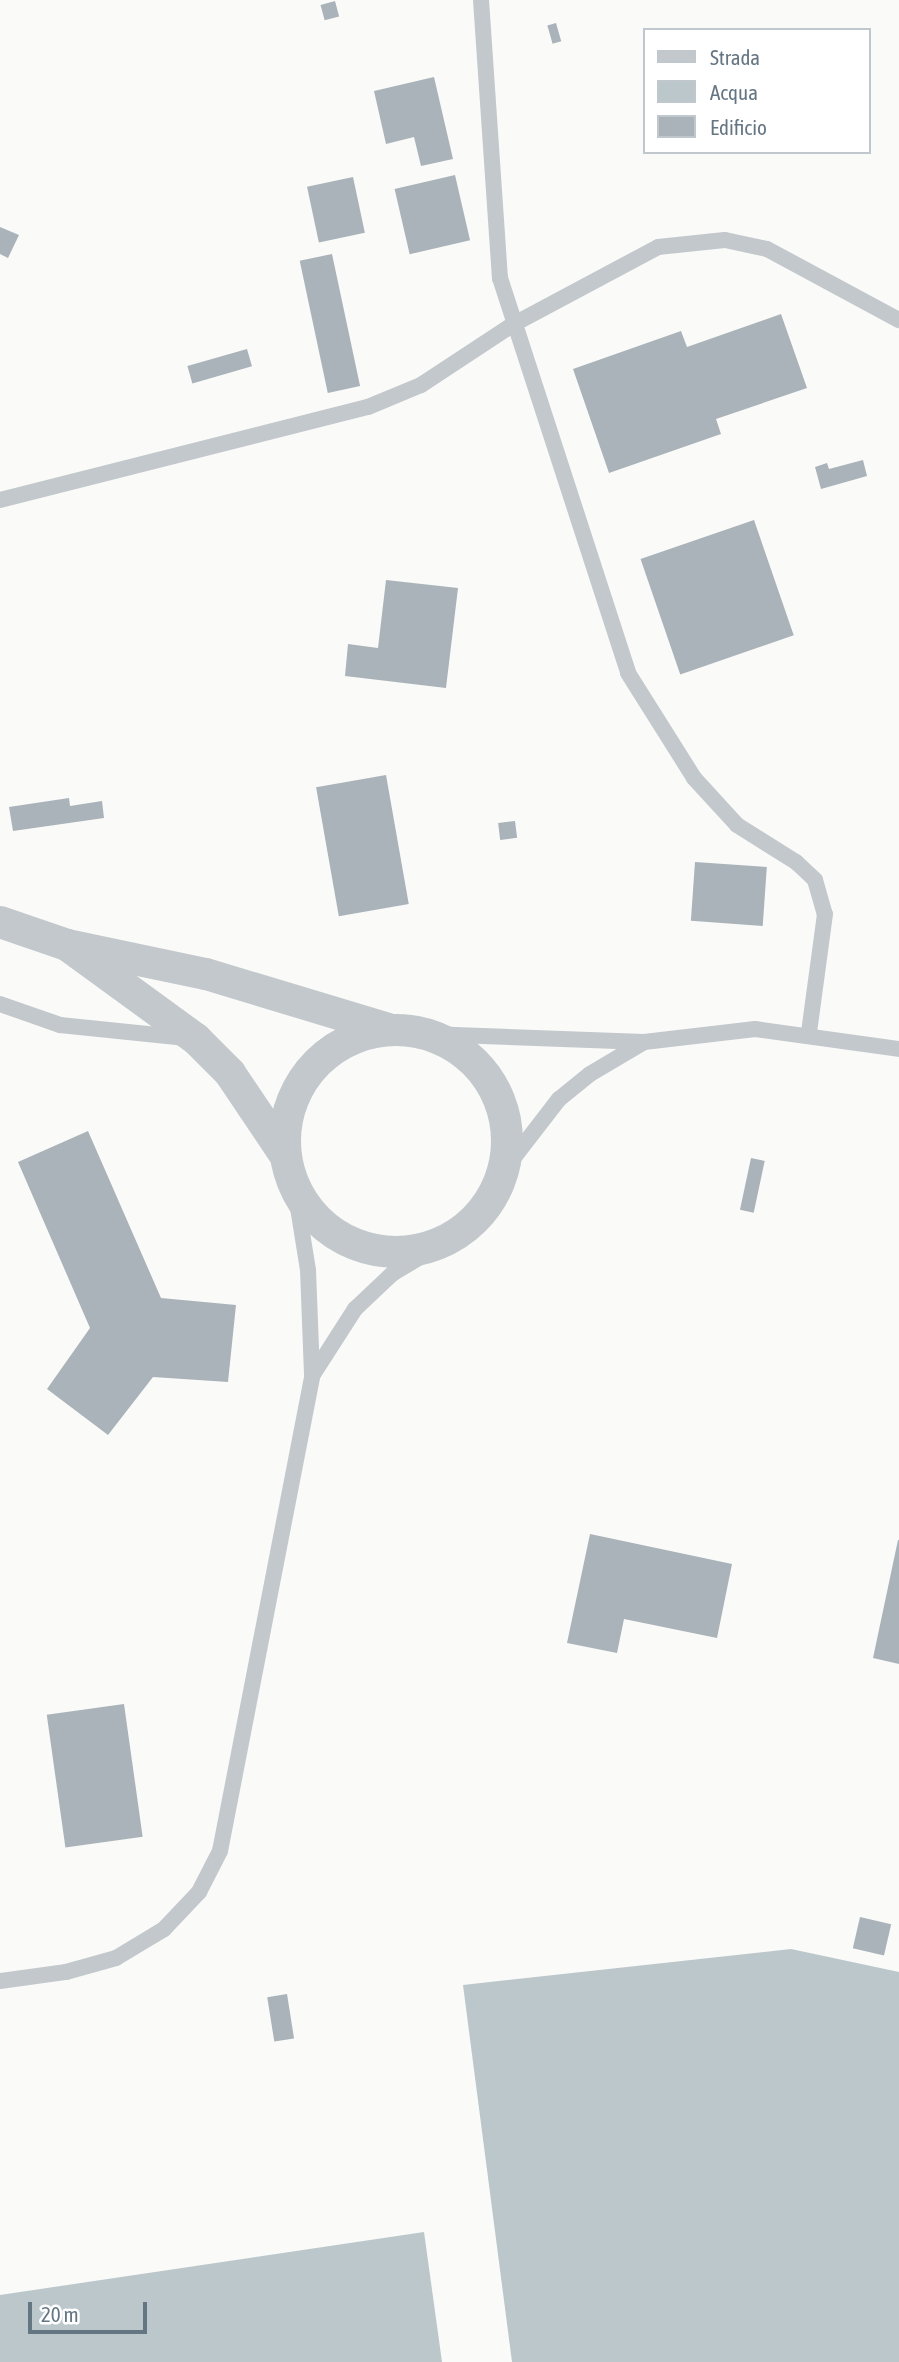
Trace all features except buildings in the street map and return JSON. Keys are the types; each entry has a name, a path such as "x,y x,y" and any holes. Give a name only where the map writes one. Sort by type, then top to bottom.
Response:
{"street":[{"path":"0,922 67,945 206,974 389,1030 428,1034 463,1051 489,1080 504,1115 507,1154 496,1191 473,1222 445,1242 411,1252 376,1251 342,1239 315,1218 295,1189 285,1155 230,1073 196,1039 67,945"},
{"path":"285,1155 290,1109 298,1087 320,1059 352,1038 389,1030"}],"lane":[{"path":"481,0 500,278 514,324 628,673 694,778 737,825 796,862 815,880 825,914 809,1033"},
{"path":"0,500 368,407 421,385 514,324 657,247 725,240 767,249 899,320"},
{"path":"0,1004 60,1025 196,1039"},
{"path":"428,1034 644,1042 755,1029 809,1033 899,1049"},
{"path":"502,1173 559,1099 590,1074 644,1042"},
{"path":"0,1982 66,1972 116,1958 152,1937 198,1892 220,1852 312,1376 308,1270 295,1189"},
{"path":"312,1376 355,1309 393,1274 445,1242"}],"water":[{"path":"791,1949 899,1972 899,2362 512,2362 463,1985"},
{"path":"424,2232 442,2362 0,2362 0,2295"}]}
